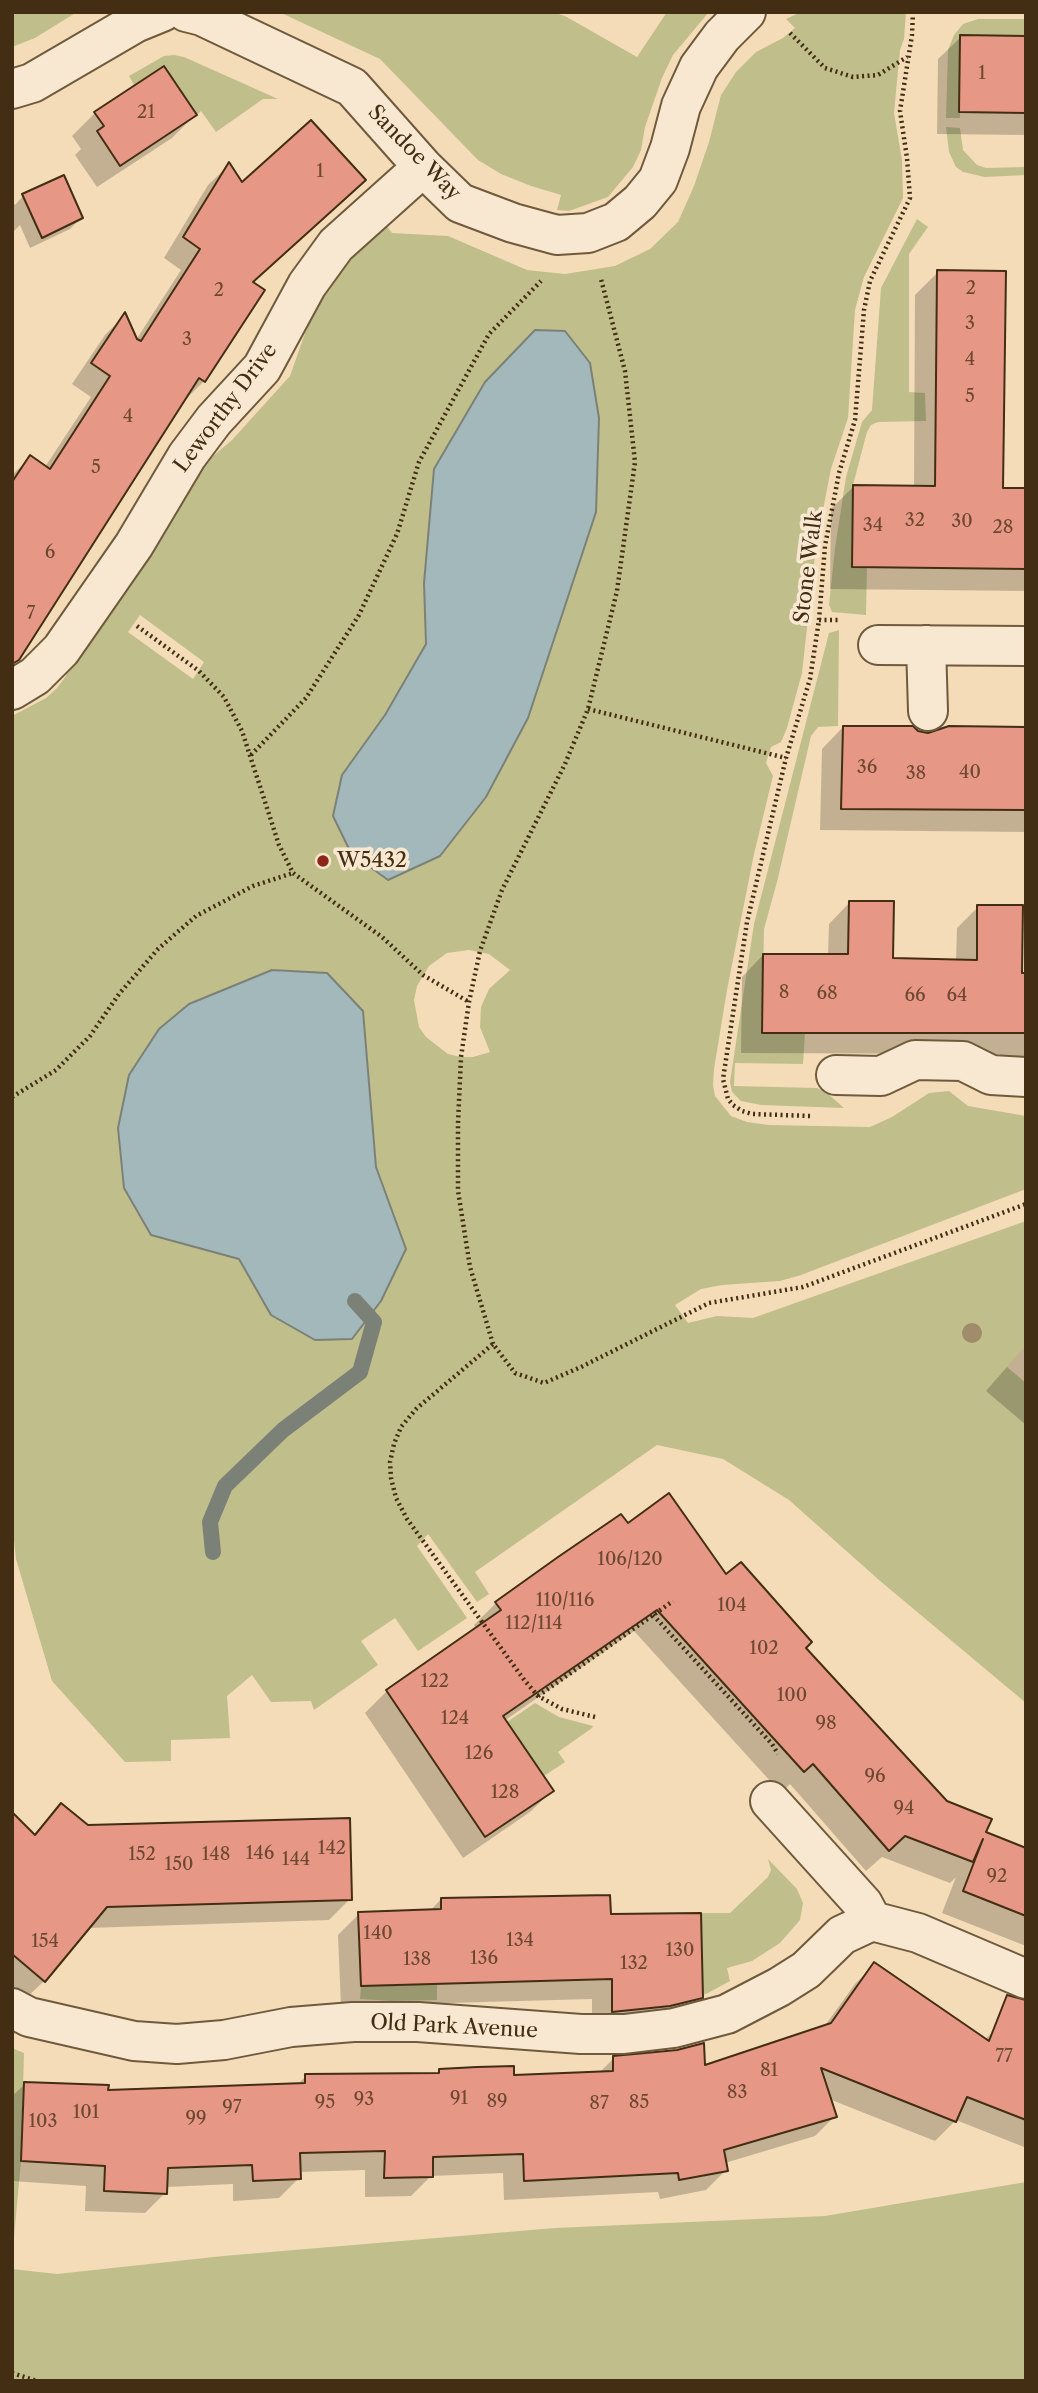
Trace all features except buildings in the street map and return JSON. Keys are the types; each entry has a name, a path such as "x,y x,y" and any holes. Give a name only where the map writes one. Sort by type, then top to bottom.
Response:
{"street":[{"path":"12,89 32,83 135,23 162,12"},
{"name":"Sandoe Way","path":"186,12 202,16 352,87 423,167 460,203 513,223 557,235 588,233 616,222 640,202 658,180 681,106 699,67 722,36 746,12"},
{"name":"Leworthy Drive","path":"12,690 35,676 61,650 134,545 187,456 214,420 262,368 307,285 337,245 423,167"},
{"path":"878,645 1026,646"},
{"path":"926,645 928,711"},
{"path":"836,1076 881,1076 915,1060 963,1062 991,1076 1026,1077"},
{"path":"770,1801 863,1904 872,1921 918,1933 1026,1979"},
{"name":"Old Park Avenue","path":"12,2008 29,2017 134,2040 177,2044 224,2040 291,2027 353,2022 418,2022 581,2034 624,2034 674,2028 727,2014 806,1970 842,1935 872,1921"}],"path":[{"name":"Stone Walk","path":"752,1114 733,1105 724,1092 723,1079 747,922 786,758 810,679 825,546 839,473 855,420 870,281 910,198 908,158 900,111 913,12"},
{"path":"785,28 825,68 853,77 878,75 908,56"},
{"path":"588,233 625,371 635,462 617,591 588,709 565,764 502,890 480,951 469,1002 461,1057 458,1191 470,1267 493,1344 515,1373 544,1383 709,1303 803,1287 1026,1204"},
{"path":"251,755 306,698 359,615 397,534 419,461 489,334 588,233"},
{"path":"133,624 199,671 224,697 242,732 279,845 293,873 382,937 423,975 469,1002"},
{"path":"588,709 786,758"},
{"path":"12,1097 56,1070 90,1036 119,994 158,949 196,916 253,886 293,873"},
{"path":"493,1344 416,1409 401,1427 390,1462 396,1498 408,1519 538,1696 562,1709 595,1717"},
{"path":"538,1696 674,1601"},
{"path":"653,1615 772,1744 794,1780 770,1801"},
{"path":"12,2373 37,2381"}],"shaded area":[{"path":"12,12 77,12 35,38 12,47"},
{"path":"279,12 552,12 565,16 637,57 667,12 709,12 673,55 662,78 645,127 641,150 633,167 608,197 569,211 557,210 561,195 501,174 478,160 380,59"},
{"path":"801,12 906,12 894,113 902,160 903,198 864,277 855,310 848,418 831,469 816,546 802,673 787,728 781,742 771,747 766,763 773,776 754,854 727,990 714,1069 715,1096 731,1116 747,1122 769,1125 870,1127 892,1117 929,1093 949,1091 968,1106 1026,1116 1026,1189 801,1275 780,1281 701,1289 675,1305 688,1323 717,1316 753,1318 1026,1221 1026,1345 1007,1367 1026,1383 1026,1703 879,1580 789,1500 723,1459 657,1445 475,1572 489,1594 477,1602 428,1534 417,1546 467,1618 418,1651 395,1618 361,1641 378,1665 314,1710 311,1701 271,1702 252,1675 227,1696 230,1738 171,1740 171,1761 125,1762 52,1681 16,1559 12,1522 12,716 46,698 57,688 66,676 77,647 205,463 232,440 290,376 310,319 337,269 384,222 392,233 448,236 527,270 565,274 615,266 650,249 678,222 709,142 721,95 736,72 756,52 783,38 795,28 786,19","holes":["535,330 599,418 596,512 528,718 486,797 440,856 342,775 385,715 426,644 424,583 434,469 485,382","140,615 204,662 193,679 128,632","469,950 489,954 510,970 489,989 481,1007 480,1027 490,1052 473,1057 448,1054 426,1037 419,1027 414,1000 417,986 429,966 447,953","272,970 363,1011 376,1167 406,1249 381,1301 352,1339 315,1340 271,1315 239,1259 152,1235 124,1188 118,1128 189,1004"]},
{"path":"978,19 1026,19 1026,36 961,35 960,118 946,118 948,50 954,35 963,24"},
{"path":"174,55 278,99 263,99 216,132 201,111 197,115 164,66 134,85 129,76 164,56"},
{"path":"946,127 960,128 963,150 977,165 986,168 1026,167 1026,175 985,177 963,172 956,167 949,152"},
{"path":"917,219 928,227 909,254 909,392 925,393 926,421 878,422 871,425 867,432 853,485 852,565 867,567 866,615 832,612 829,605 846,477 862,422 872,410 881,288"},
{"path":"535,330 565,331 590,363 599,418 596,512 528,718 486,797 440,856 388,880 351,853 333,816 342,775 385,715 426,644 424,583 434,469 485,382"},
{"path":"839,630 838,726 818,727 811,736 764,929 762,1032 805,1033 803,1064 735,1063 734,1086 817,1088 826,1092 844,1108 761,1105 741,1101 732,1092 730,1082 754,924 829,633"},
{"path":"272,970 327,973 363,1011 376,1167 406,1249 381,1301 352,1339 315,1340 271,1315 239,1259 151,1235 124,1188 118,1128 129,1075 159,1029 189,1004"},
{"path":"535,1703 559,1717 593,1726 558,1752 565,1762 544,1776 507,1722"},
{"path":"768,1859 797,1889 803,1903 800,1920 780,1943 752,1961 727,1968 730,1981 708,1993 685,2002 612,2011 612,1990 703,1988 701,1913 730,1913 768,1877 771,1870"},
{"path":"437,1983 437,2000 360,1999 361,1986"},
{"path":"12,2048 24,2053 21,2161 12,2259"},
{"path":"1026,2182 1026,2381 12,2381 12,2269 57,2274 223,2256 555,2228 825,2216"}],"waterway":[{"path":"213,1552 210,1522 225,1486 283,1430 360,1372 374,1322 355,1301"}],"place":[{"name":"W5432","path":"323,861"}]}
